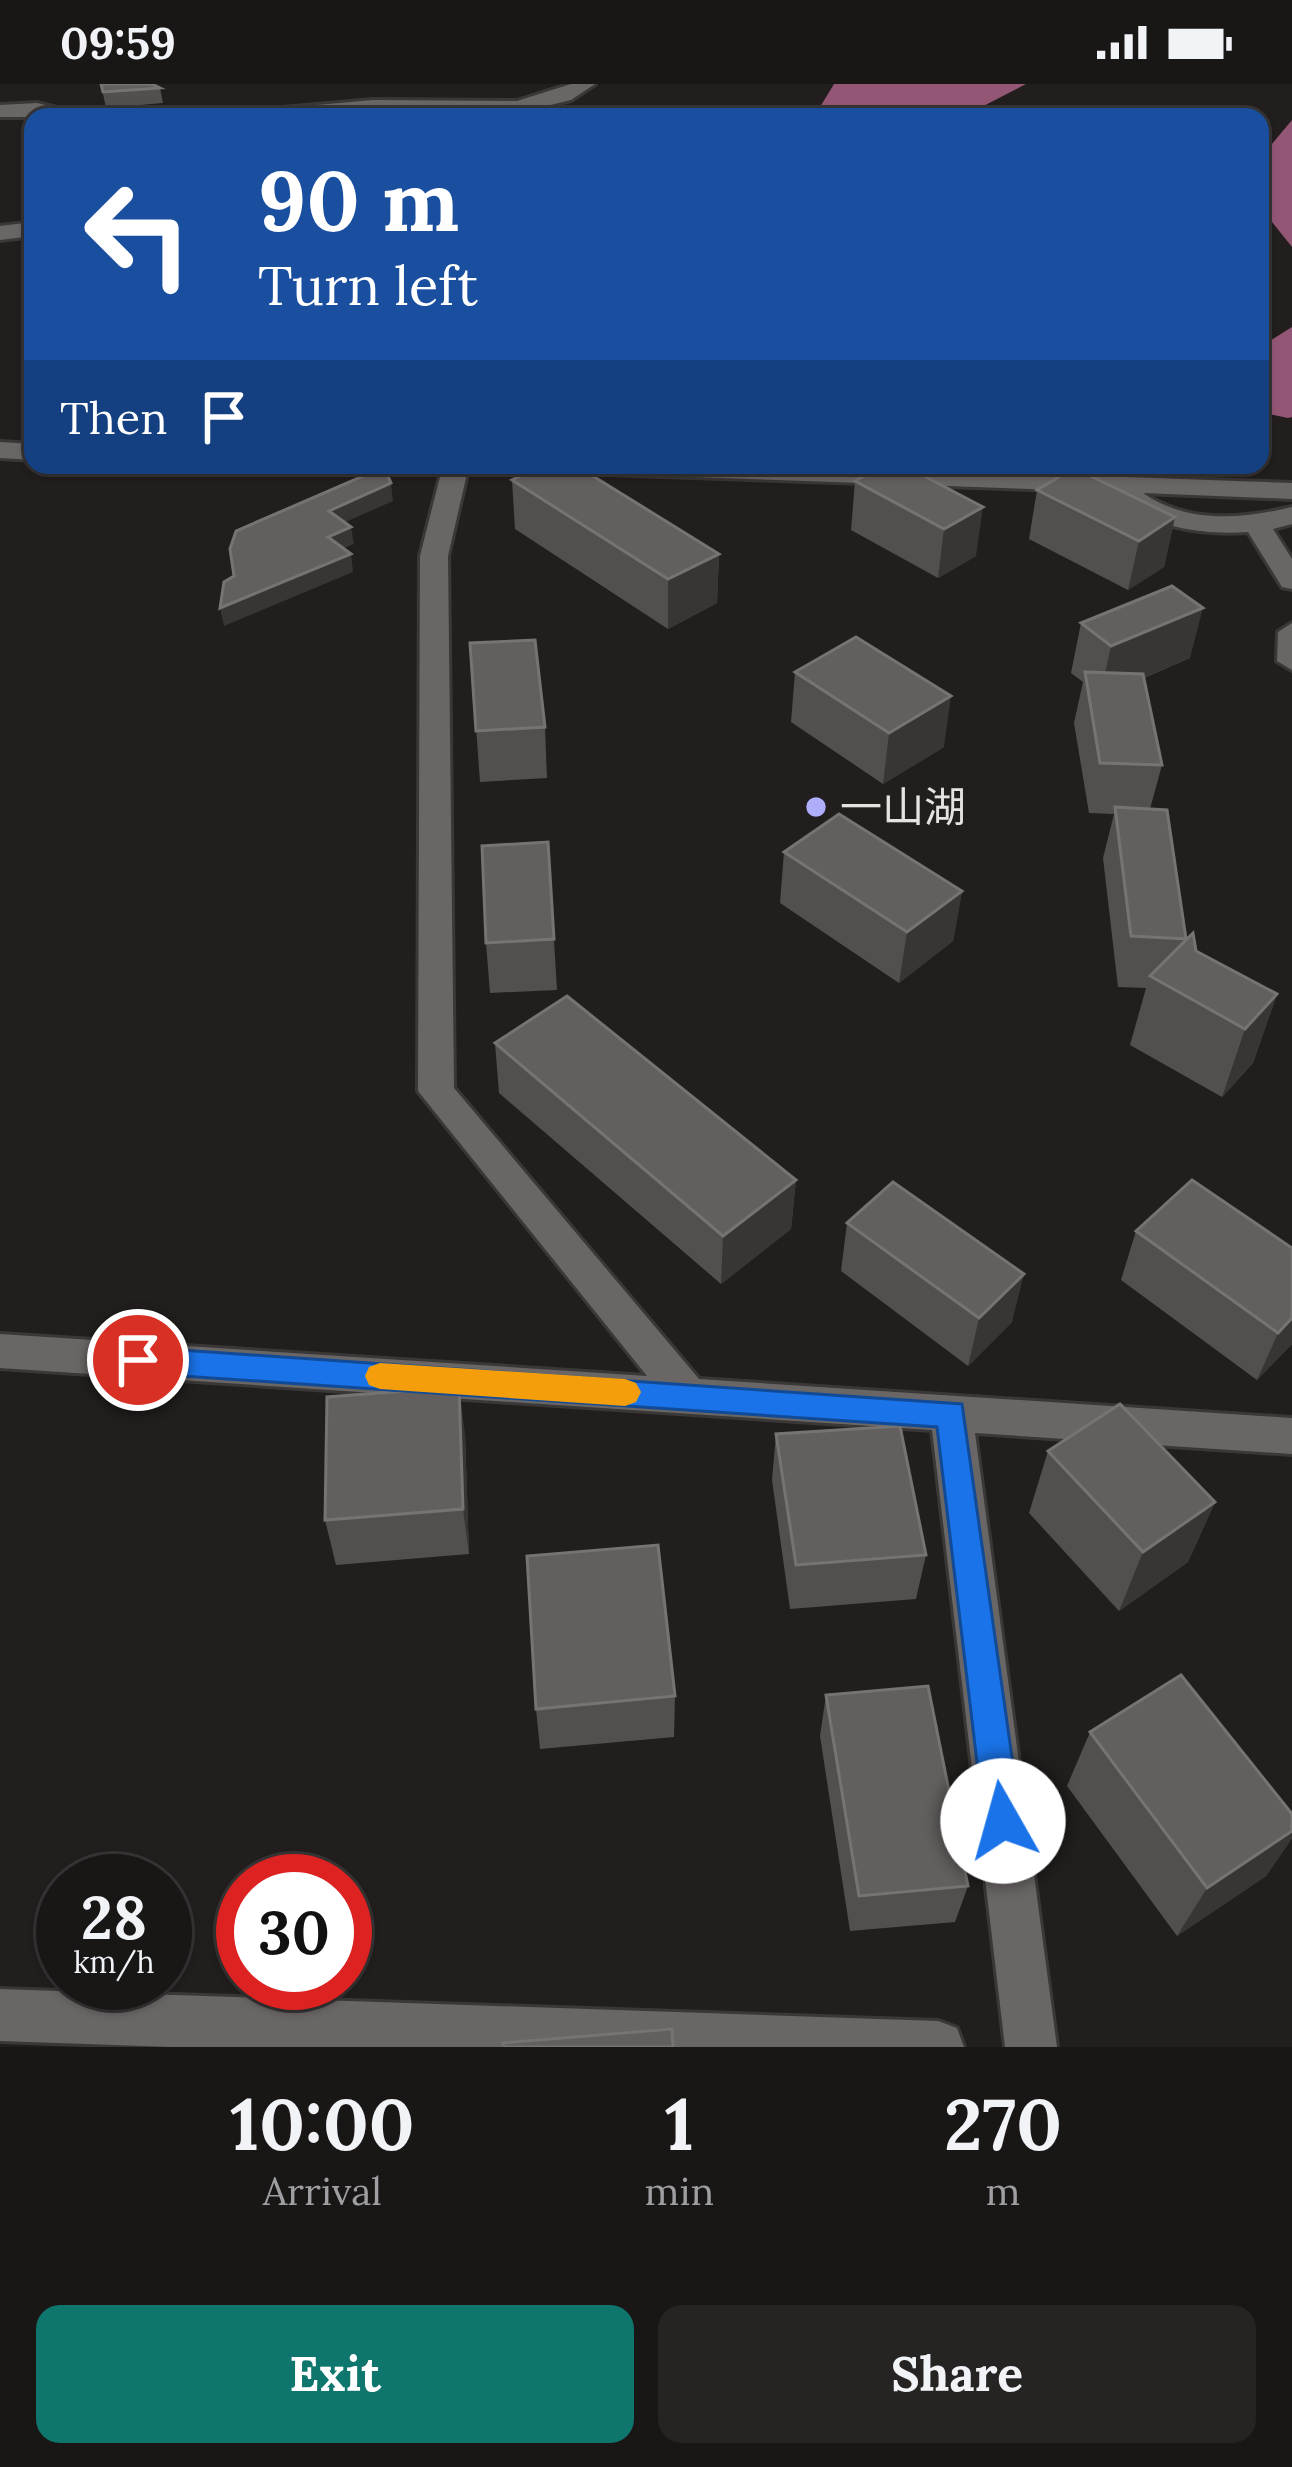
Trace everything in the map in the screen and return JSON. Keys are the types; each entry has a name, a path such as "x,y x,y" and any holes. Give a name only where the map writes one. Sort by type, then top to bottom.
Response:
{"street":[{"path":"519,108 566,96 585,84"},
{"path":"354,108 448,108"},
{"path":"454,474 434,556 436,1091 689,1396"},
{"path":"833,474 1292,491"},
{"path":"1116,484 1139,505 1162,514 1234,526 1292,515"},
{"path":"1255,522 1292,581"},
{"path":"1292,632 1292,661"},
{"path":"0,1351 1292,1436"},
{"path":"951,1414 1031,2047"},
{"path":"0,2015 938,2047"}],"shaded area":[{"path":"834,84 1026,84 979,108 819,108"},
{"path":"1292,120 1292,247 1269,218 1269,147"},
{"path":"1292,327 1292,417 1269,414 1269,341"}],"building":[{"path":"101,84 152,84 160,88 103,92"},
{"path":"368,474 387,474 391,483 329,511 351,527 328,537 351,554 220,608 224,582 234,576 230,549 236,531"},
{"path":"525,474 590,474 719,554 668,579 512,480"},
{"path":"868,474 920,474 983,507 944,529 855,481"},
{"path":"1064,474 1086,474 1175,517 1139,541 1037,490"},
{"path":"1172,586 1203,608 1111,646 1081,623"},
{"path":"856,637 951,696 889,733 795,672"},
{"path":"535,640 545,727 476,731 470,643"},
{"path":"1085,672 1143,674 1162,765 1100,763"},
{"path":"1115,807 1167,810 1186,939 1131,936"},
{"path":"839,814 962,891 907,932 784,852"},
{"path":"548,842 554,939 486,943 482,846"},
{"path":"1193,933 1196,951 1277,994 1245,1029 1150,976"},
{"path":"567,996 796,1180 723,1236 495,1043"},
{"path":"1192,1180 1292,1248 1292,1318 1278,1333 1136,1231"},
{"path":"893,1182 1024,1274 979,1318 847,1223"},
{"path":"459,1387 463,1509 325,1520 327,1397"},
{"path":"1120,1404 1215,1502 1143,1552 1048,1451"},
{"path":"900,1426 926,1555 796,1565 776,1434"},
{"path":"658,1545 675,1696 536,1709 527,1556"},
{"path":"1181,1675 1292,1814 1292,1831 1207,1888 1090,1732"},
{"path":"928,1686 968,1886 859,1896 826,1695"},
{"path":"672,2029 673,2047 504,2047 503,2043"}],"slow traffic":[{"path":"380,1376 625,1392"}],"place":[{"name":"一山湖","path":"816,807"}],"route":[{"path":"138,1360 951,1414 1003,1821"}]}
